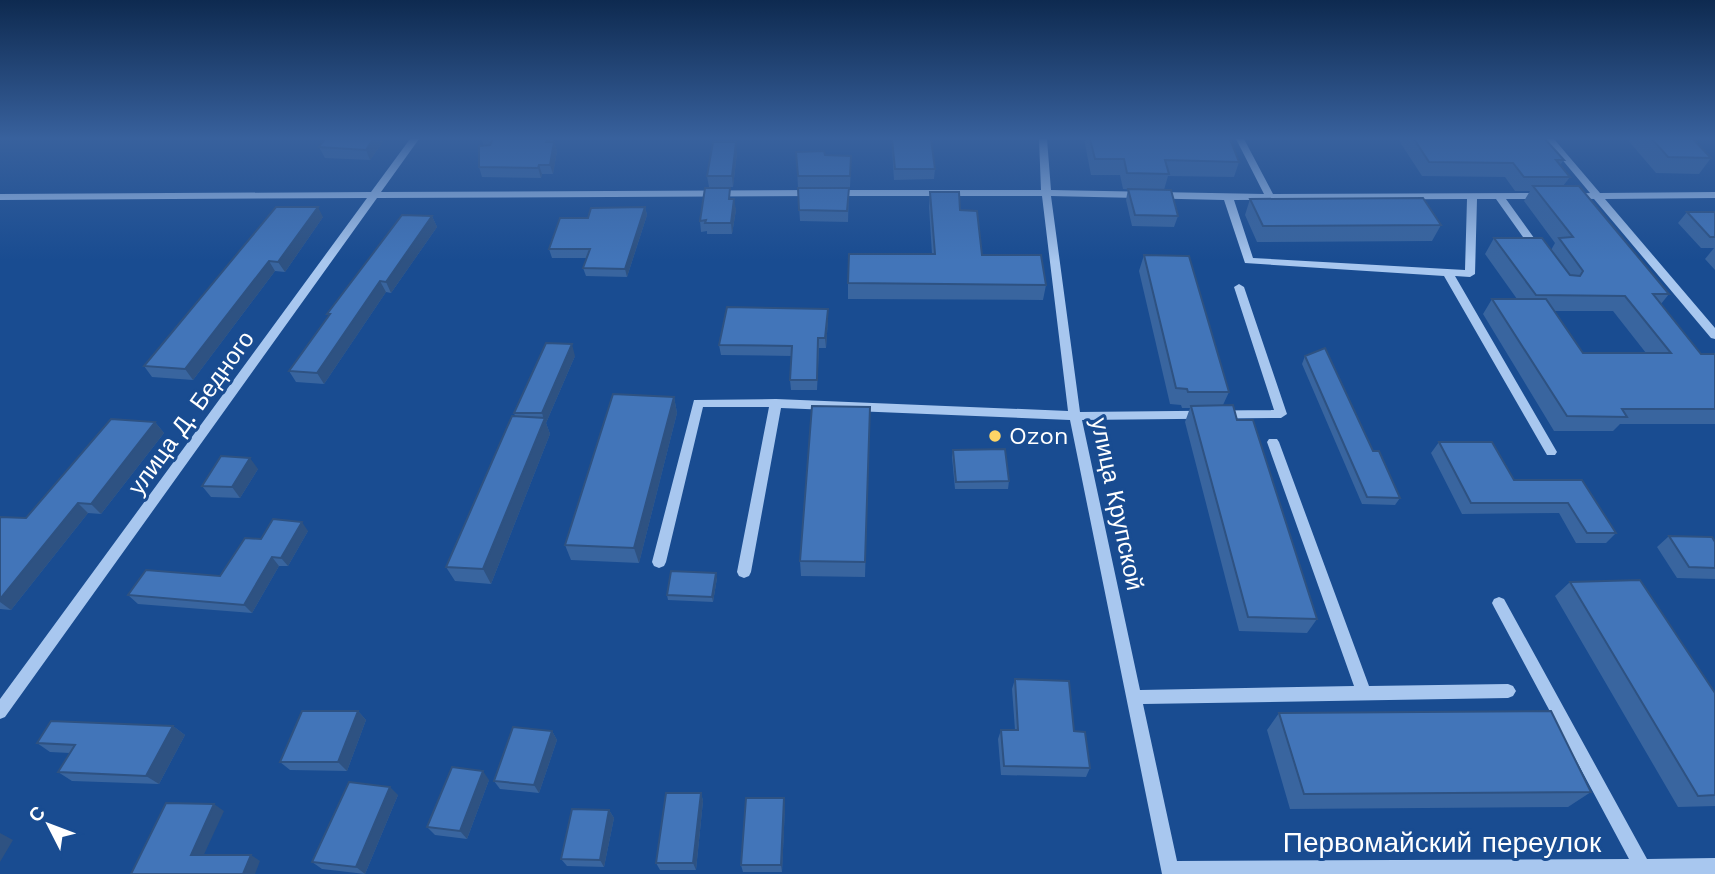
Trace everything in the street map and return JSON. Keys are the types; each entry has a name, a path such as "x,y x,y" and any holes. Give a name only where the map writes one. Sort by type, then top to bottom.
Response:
{"street":[{"name":"улица Д. Бедного","path":"0,712 386,180"},
{"name":"улица Крупской","path":"1045,180 1075,416 1170,872"},
{"path":"1261,180 1270,197"},
{"path":"1585,180 1715,335"},
{"path":"0,197 376,193 1549,196"},
{"path":"1228,197 1250,261 1469,274 1472,195"},
{"path":"1562,196 1715,195"},
{"path":"1499,196 1543,257"},
{"path":"1447,272 1551,452"},
{"path":"659,562 698,403 776,403 1075,416 1281,414 1239,287"},
{"path":"744,572 776,403"},
{"path":"1273,442 1364,694"},
{"path":"1499,603 1643,867"},
{"name":"Первомайский переулок","path":"1170,872 1715,867"}],"lane":[{"path":"1134,697 1508,691"}],"building":[{"path":"1533,186 1579,186 1669,294 1653,294 1701,354 1715,354 1715,409 1622,409 1627,417 1567,416 1492,299 1546,299 1583,353 1671,353 1625,296 1536,295 1494,238 1542,238 1570,275 1580,276 1583,271 1559,238 1573,237"},
{"path":"705,188 730,188 729,199 734,199 731,223 700,221"},
{"path":"798,188 849,188 847,211 799,210"},
{"path":"1128,189 1171,190 1178,216 1135,215"},
{"path":"930,192 959,192 960,210 977,211 982,255 1041,255 1046,285 848,283 849,254 935,254"},
{"path":"1423,198 1441,225 1263,226 1250,199"},
{"path":"276,207 318,207 278,262 269,261 185,369 144,366"},
{"path":"645,207 625,269 583,268 590,249 549,249 560,218 588,218 591,208"},
{"path":"1687,212 1715,212 1715,237 1710,237"},
{"path":"402,215 432,216 386,282 380,281 317,373 289,371 330,314 327,314"},
{"path":"1144,255 1189,256 1229,392 1188,392 1187,389 1176,388"},
{"path":"727,307 828,309 825,338 818,338 817,380 790,380 792,346 719,345"},
{"path":"546,343 572,344 542,413 514,413"},
{"path":"1325,348 1373,451 1379,451 1400,498 1367,497 1305,356"},
{"path":"613,394 674,397 634,548 565,545"},
{"path":"1233,405 1237,420 1253,420 1317,619 1248,617 1191,406"},
{"path":"812,406 870,407 865,562 800,561"},
{"path":"512,416 545,418 483,569 446,567"},
{"path":"111,419 155,422 91,504 78,503 0,599 0,517 26,518"},
{"path":"1439,442 1492,442 1514,480 1582,480 1616,533 1587,533 1568,503 1471,503"},
{"path":"1005,449 1009,481 956,482 953,450"},
{"path":"221,456 250,458 232,487 202,486"},
{"path":"273,519 302,522 281,558 272,557 244,605 128,595 146,570 220,576 245,538 261,539"},
{"path":"1669,536 1712,537 1715,542 1715,568 1689,567"},
{"path":"671,571 716,573 712,597 667,595"},
{"path":"1640,580 1715,693 1715,795 1698,796 1570,582"},
{"path":"1015,679 1069,681 1074,731 1085,732 1090,768 1004,766 1001,730 1018,730"},
{"path":"302,711 358,711 338,762 280,762"},
{"path":"1551,711 1591,792 1304,794 1279,713"},
{"path":"51,721 173,726 146,776 58,772 75,745 37,743"},
{"path":"513,727 552,731 534,785 494,781"},
{"path":"452,767 483,771 460,831 427,827"},
{"path":"349,782 390,787 356,867 312,862"},
{"path":"666,793 701,793 693,863 656,863"},
{"path":"746,798 784,798 781,865 741,865"},
{"path":"166,803 214,804 191,855 251,855 243,874 131,874"},
{"path":"572,809 609,810 600,860 561,859"}],"place":[{"name":"Ozon","path":"995,436"}]}
